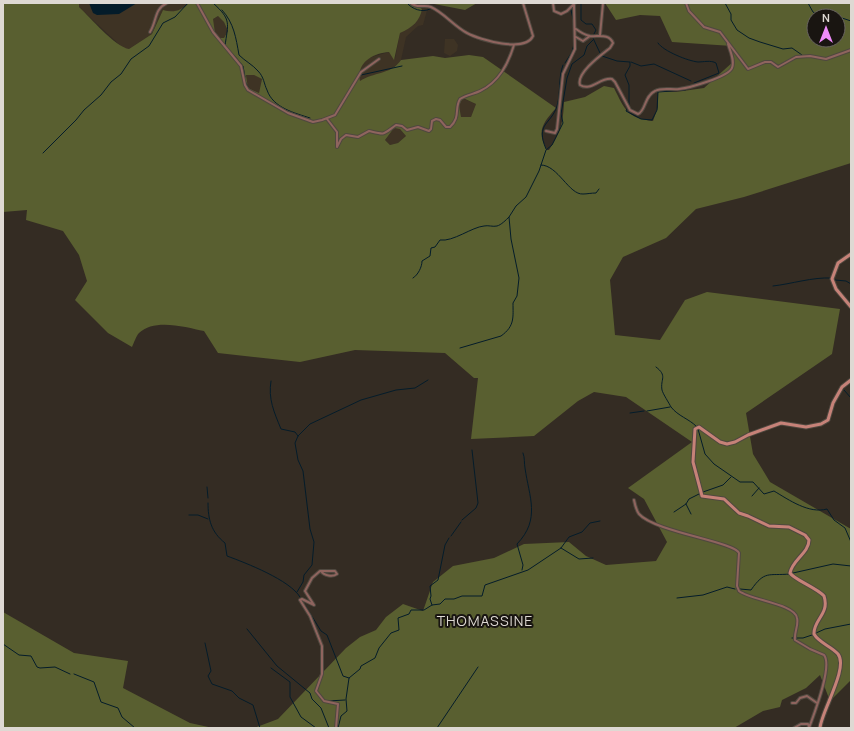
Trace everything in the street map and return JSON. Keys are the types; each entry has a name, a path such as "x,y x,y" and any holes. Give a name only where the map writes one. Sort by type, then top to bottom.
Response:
{"street":[{"path":"150,32 155,23 159,7 167,3"},
{"path":"197,3 216,38 241,66 248,90 284,111 307,120 314,122 334,116 350,88 362,71 379,59"},
{"path":"411,3 416,7 432,8 472,35 514,45 527,43 534,36 523,3"},
{"path":"553,3 554,11 559,14 566,12 574,4"},
{"path":"600,35 603,3"},
{"path":"686,3 689,11 702,26 719,30 748,69 765,62 771,62 778,67 797,57 810,56 826,59 851,50"},
{"path":"546,131 554,133 557,129 563,74 575,49 576,29 574,4"},
{"path":"576,29 590,36"},
{"path":"576,37 583,41 590,36 600,35 611,39 612,45 583,74 580,84 587,87 606,79 612,79 630,110 638,114 642,111 646,98 655,91 683,89 708,81 729,71 733,66 733,61 728,44"},
{"path":"327,119 337,132 337,147 342,138 347,135 358,137 369,131 380,135 386,134 397,125 402,126 407,130 418,127 429,132 432,121 437,119 445,126 450,127 458,115 460,99 482,90 495,81 509,61 514,45"},
{"path":"851,254 838,263 832,279 836,289 851,307"},
{"path":"820,728 837,680 840,658 838,654 814,634 814,630 824,612 826,605 824,596 807,583 792,577 790,573 791,568 808,547 809,540 805,535 789,527 769,526 750,517 739,514 724,499 702,496 693,462 696,429 701,427 720,442 726,444 735,442 748,435 782,423 806,427 821,424 828,418 833,403 842,387 851,380"},
{"path":"634,500 640,516 657,526 737,549 739,553 737,586 739,591 784,607 795,613 798,619 795,640 824,655 826,658 826,678 810,728"},
{"path":"322,571 326,575 335,576 337,574 334,571 322,571 312,578 305,590 314,605 303,599 300,600 310,616 322,646 322,674 316,691 324,701 338,704 336,728"},
{"path":"792,703 797,703 800,698 807,696 817,703"},
{"path":"794,728 804,723 808,724 810,728"}],"shaded area":[{"path":"79,3 189,3 183,9 171,12 163,10 152,34 129,49 123,48 79,7"},
{"path":"412,3 429,3 423,25 418,26 406,37 401,60 398,64 386,72 360,81 358,74 360,68 368,58 389,52 395,59 400,33 415,24"},
{"path":"218,16 224,22 228,31 224,38 219,38 213,28 213,19"},
{"path":"445,39 454,39 458,45 457,51 450,56 444,53"},
{"path":"246,75 254,75 262,79 259,93 248,88"},
{"path":"462,98 476,104 471,117 461,117 459,105"},
{"path":"394,128 400,129 406,136 398,143 390,145 385,140"}],"green space":[{"path":"3,3 79,3 79,7 103,31 117,43 129,49 152,34 163,10 177,11 189,3 412,3 422,9 421,13 415,24 400,33 394,60 389,52 377,54 367,60 363,64 359,75 360,81 387,71 397,65 401,60 433,56 445,58 469,55 483,57 556,108 542,128 542,138 547,150 549,150 561,127 564,102 585,97 604,86 614,88 628,112 637,118 653,121 658,107 658,91 676,92 704,88 734,61 732,46 672,42 660,16 640,15 616,20 605,3 851,3 851,163 744,197 696,209 666,238 623,257 610,280 615,335 660,340 685,300 707,292 840,309 832,354 746,413 753,454 770,482 851,529 851,680 830,701 820,675 806,688 782,700 780,707 763,711 734,728 254,728 278,719 346,648 360,637 376,630 386,617 403,604 423,611 433,582 453,566 494,558 524,544 569,542 586,556 606,565 656,561 667,542 644,499 628,488 692,442 626,397 594,392 578,401 534,436 471,439 478,378 474,378 445,353 355,350 300,362 218,353 204,331 170,325 145,328 138,334 132,347 108,333 75,300 87,281 79,255 63,231 26,220 27,210 3,212","holes":["218,16 224,22 228,31 224,38 219,38 215,33 213,19","246,75 254,75 262,79 259,93 248,88","463,98 476,104 471,117 461,117 459,105","394,128 400,129 406,136 398,143 390,145 385,140"]},
{"path":"429,3 477,3 465,10"},
{"path":"3,612 74,653 128,661 123,688 190,723 213,728 3,728"}],"water":[{"path":"89,3 137,3 119,14 97,15 93,13"}],"waterway":[{"path":"43,153 84,110 101,95 111,82 121,74 131,59 149,46 163,23 175,17 188,3"},
{"path":"213,3 226,18 228,27 225,46"},
{"path":"407,3 417,10 424,11 430,9"},
{"path":"568,9 573,3"},
{"path":"581,3 581,20 586,24 592,24 596,30 594,34"},
{"path":"725,3 731,14 731,20 737,30 749,38 783,49 792,48 802,55"},
{"path":"808,3 811,8"},
{"path":"222,10 232,25 239,55 260,73 266,88 274,101 285,109 310,118"},
{"path":"571,10 573,19"},
{"path":"846,19 851,21"},
{"path":"593,38 600,53"},
{"path":"460,348 501,336 509,329 511,325 513,317 513,303 517,296 519,278 511,239 509,217 516,206 526,197 539,171 546,150 552,145 563,123 561,114 567,78 572,64 584,55 587,46 593,40"},
{"path":"658,43 670,52 688,60 698,62 709,61 716,63 719,73 694,83"},
{"path":"565,63 572,52 574,44"},
{"path":"233,54 243,66 245,77"},
{"path":"602,56 617,61 630,62 630,66 625,75 629,85 629,105"},
{"path":"631,62 641,66 654,64 691,81"},
{"path":"546,149 542,134 543,129 557,106 563,65"},
{"path":"361,75 402,66"},
{"path":"245,81 248,87"},
{"path":"627,109 626,111 641,119 652,120 657,110 658,92 685,90 696,86"},
{"path":"541,165 547,166 553,170 578,193 596,193 599,189"},
{"path":"413,278 417,275 422,261 430,256 431,248 435,247 440,240 451,239 479,227 497,226 502,224 509,217"},
{"path":"773,286 831,278"},
{"path":"835,280 846,281 851,284"},
{"path":"656,367 663,375 662,390 671,407 696,426"},
{"path":"297,592 303,582 304,575 312,565 314,542 310,529 303,471 298,460 295,443 298,436 310,424 361,400 396,390 415,388 428,380"},
{"path":"271,381 271,400 281,429 295,432 298,436"},
{"path":"844,390 851,398"},
{"path":"647,411 670,407"},
{"path":"630,413 644,411"},
{"path":"698,429 705,454 714,464 740,482 753,482 764,494 774,491 806,508 813,510 827,509 834,520 845,528 851,542"},
{"path":"462,520 476,508 478,503 472,450"},
{"path":"522,570 523,565 517,544 529,526 532,508 523,453"},
{"path":"703,492 723,485 731,477"},
{"path":"207,487 208,498"},
{"path":"752,496 759,488"},
{"path":"674,512 686,504 689,499 699,494"},
{"path":"208,503 211,525 216,534 225,543 227,556 278,578 287,584 300,597"},
{"path":"686,504 691,514"},
{"path":"189,515 198,515 208,519"},
{"path":"338,728 341,716 347,711 346,699 349,678 360,669 361,666 375,658 379,648 391,633 399,630 398,618 409,614 411,610 424,610 432,605 440,604 445,599 454,599 462,596 482,596 485,585 528,570 561,548 569,537 582,532 590,523 600,521"},
{"path":"451,536 461,522"},
{"path":"432,605 430,599 430,586 438,580 445,545 449,538"},
{"path":"561,548 579,559 593,558"},
{"path":"793,573 833,564 851,566"},
{"path":"740,589 751,590 760,579 768,575 790,574"},
{"path":"677,598 703,595 727,587 735,589"},
{"path":"305,605 321,631 327,635 343,676 349,678"},
{"path":"816,633 825,629 851,624"},
{"path":"247,629 277,666 310,693 312,699 321,708 329,728"},
{"path":"797,638 812,635"},
{"path":"205,643 211,671 208,676 212,684 232,691 239,698 253,705 260,728"},
{"path":"3,644 19,655 31,656 37,667 55,667 70,674"},
{"path":"437,728 478,667"},
{"path":"271,668 290,682 290,697 301,717 316,728"},
{"path":"74,674 94,682 101,702 118,708 122,717 135,728"},
{"path":"328,701 345,700"}],"district":[{"name":"THOMASSINE","path":"485,620"}]}
